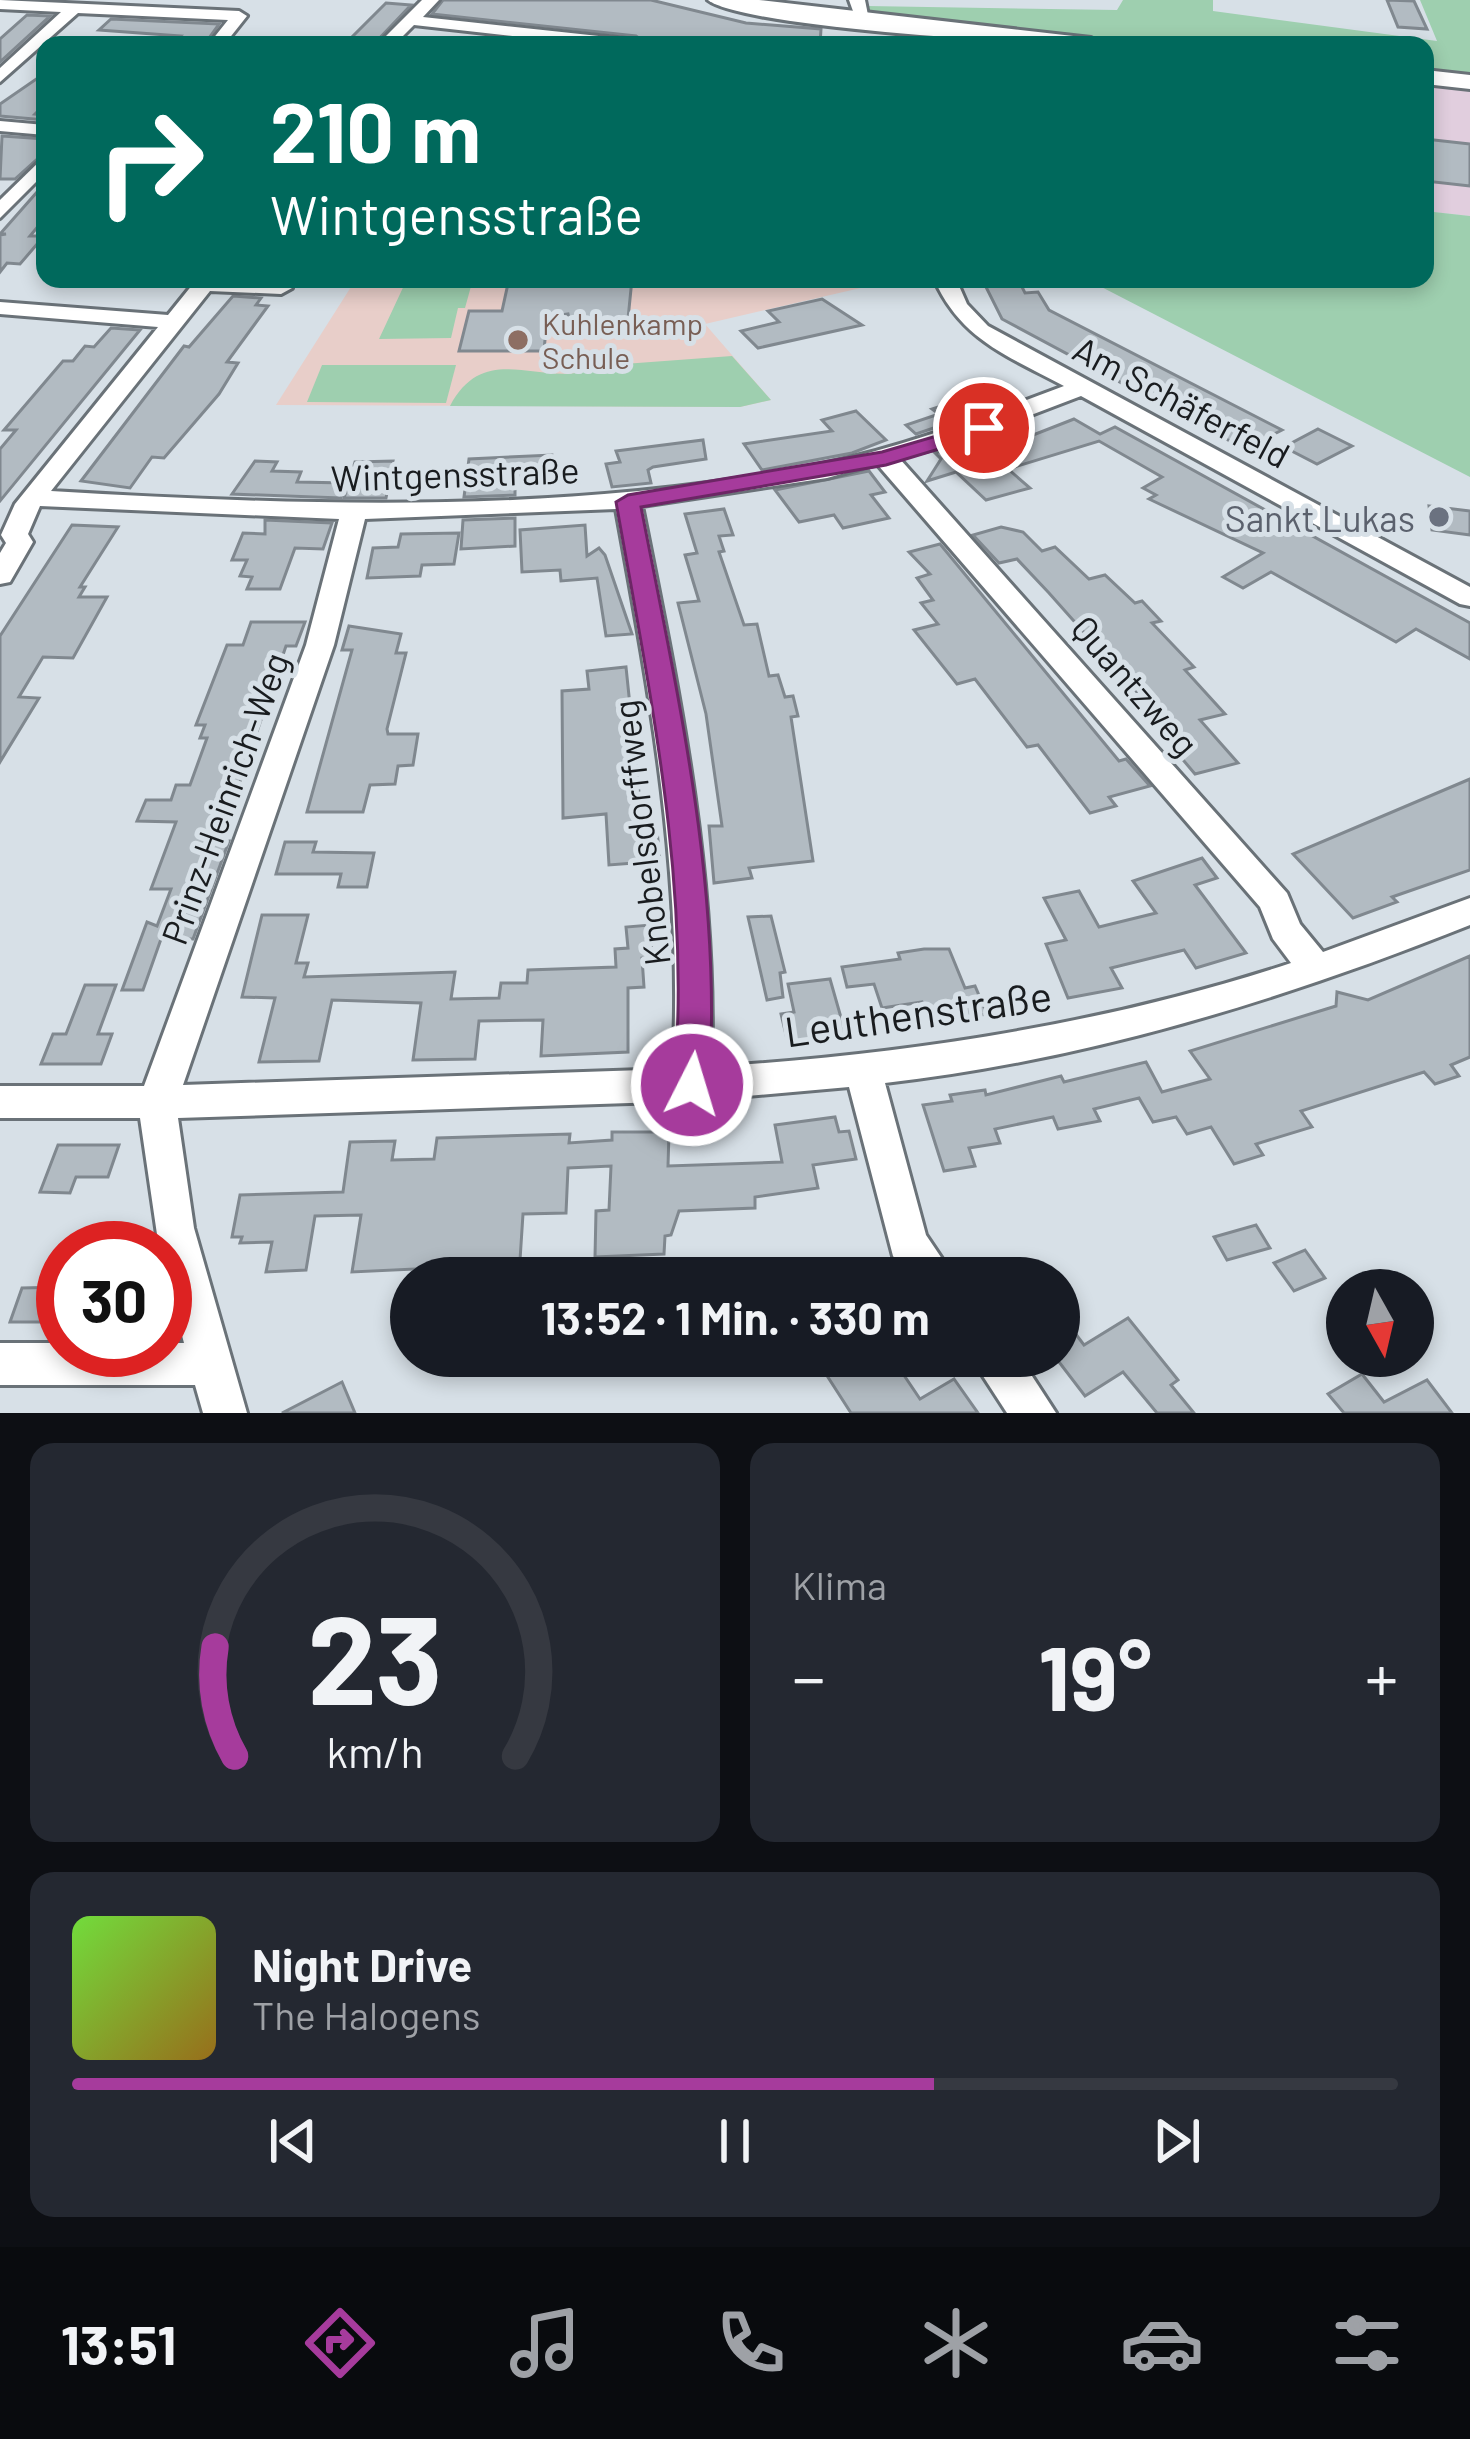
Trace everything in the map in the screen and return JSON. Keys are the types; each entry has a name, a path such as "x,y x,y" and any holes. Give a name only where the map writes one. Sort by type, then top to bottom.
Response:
{"main road":[{"path":"719,0 861,11 962,36"},
{"path":"1434,78 1470,82"}],"street":[{"path":"394,36 430,0"},
{"path":"0,4 229,14 239,20 224,36"},
{"path":"43,36 76,5"},
{"path":"410,20 555,36"},
{"path":"0,77 36,43"},
{"path":"0,126 36,129"},
{"path":"0,212 36,172"},
{"path":"0,576 20,542 7,535 32,498 201,288"},
{"name":"Am Schäferfeld","path":"949,288 957,306 980,331 1470,598"},
{"path":"0,308 172,322"},
{"name":"Wintgensstraße","path":"32,498 353,515 628,502 886,459 974,432 1080,388"},
{"name":"Quantzweg","path":"886,459 1275,902 1285,930 1317,969"},
{"name":"Knobelsdorffweg","path":"628,502 673,740 699,997 692,1085"},
{"name":"Prinz-Heinrich-Weg","path":"157,1104 320,645 353,515"},
{"name":"Leuthenstraße","path":"0,1102 157,1104 692,1085 863,1070 1044,1043 1165,1016 1317,969 1470,911"},
{"path":"863,1070 908,1243 918,1257"},
{"path":"157,1104 174,1228 225,1413"},
{"path":"0,1364 208,1364"},
{"path":"1007,1377 1034,1413"}],"shaded area":[{"path":"1434,85 1470,89 1470,216 1434,212"},
{"name":"Kuhlenkamp Schule","path":"350,288 861,288 705,324 771,400 740,407 276,405"}],"green space":[{"path":"1123,0 1213,0 1213,11 1400,36 1069,36 869,16 867,6 1117,10"},
{"path":"1420,0 1470,0 1470,75 1434,72 1437,41"},
{"path":"1434,212 1470,216 1470,477 1103,288 1434,288"},
{"path":"403,288 471,288 465,308 458,308 451,338 379,339"},
{"path":"732,356 771,400 740,407 450,406 465,385 500,370 578,373 597,366"},
{"path":"322,365 456,365 446,403 307,402"}],"building":[{"path":"443,0 651,0 746,23 821,29 821,36 636,36 432,14"},
{"path":"1387,0 1414,1 1427,29 1398,27"},
{"path":"386,3 411,5 382,36 353,36"},
{"path":"27,15 50,16 0,62 0,39"},
{"path":"111,19 219,24 210,36 99,30"},
{"path":"36,79 36,119 0,116 0,104"},
{"path":"2,136 36,138 36,160 15,179 0,179"},
{"path":"1434,140 1470,144 1470,186 1434,182"},
{"path":"36,193 36,229 30,236 36,236 36,245 20,264 7,263 0,272 0,235 6,234 0,234"},
{"path":"507,288 631,288 627,329 572,329 568,314 547,317 544,351 459,351 469,311 502,311"},
{"path":"986,288 1038,292 1049,310 1282,430 1245,449 1002,319"},
{"path":"233,296 261,298 256,305 268,306 227,362 238,363 219,394 164,458 152,457 130,488 81,481 184,346 189,347"},
{"path":"822,299 862,325 758,348 741,331 779,322 768,311"},
{"path":"111,328 140,330 0,501 0,449 16,430 4,430 63,361 73,361 85,346 94,347"},
{"path":"970,397 987,410 916,434 906,425 939,414 932,409"},
{"path":"856,411 886,440 852,453 762,470 744,444 832,431 822,420"},
{"path":"1074,419 1100,434 1115,427 1470,623 1470,659 1416,629 1396,642 1271,572 1243,588 1223,577 1263,553 1149,499 1156,495 1143,488 1162,477 1099,441 1008,469 1030,488 986,500 956,472 927,481 941,459 935,453 1010,428 1023,439"},
{"path":"1318,429 1352,446 1317,464 1284,447"},
{"path":"703,440 706,459 653,467 648,470 651,483 612,487 606,464 620,462 616,451"},
{"path":"552,455 554,479 515,482 515,495 464,497 469,459"},
{"path":"255,461 277,462 272,471 301,472 297,482 346,483 341,498 232,494"},
{"path":"393,461 386,498 344,498 355,462"},
{"path":"869,471 885,492 871,495 889,518 843,528 834,515 799,522 775,490"},
{"name":"Sankt Lukas","path":"1429,506 1470,511 1470,535 1432,530"},
{"path":"724,509 733,535 719,536 724,551 719,552 744,625 757,624 769,676 778,675 785,697 793,696 798,716 791,717 813,861 749,868 752,878 714,883 709,826 722,826 706,714 678,603 699,601 685,555 697,553 685,514"},
{"path":"515,518 515,546 461,549 463,520"},
{"path":"265,520 332,523 323,549 295,548 280,589 247,589 252,577 240,576 247,560 232,560 243,533 265,534"},
{"path":"72,525 118,527 80,587 85,587 79,597 107,597 73,658 43,657 19,697 39,698 0,762 0,636"},
{"path":"585,525 587,556 599,548 605,555 632,634 606,636 597,578 561,581 560,570 522,572 520,530"},
{"path":"1001,527 1023,532 1042,551 1055,547 1089,579 1105,575 1135,603 1142,601 1161,621 1152,623 1194,667 1185,670 1225,714 1200,720 1238,763 1195,774 1173,748 1184,745 1049,593 1017,559 999,563 973,535"},
{"path":"459,533 454,564 422,565 420,576 367,578 373,548 398,547 401,534"},
{"path":"940,544 1119,761 1126,759 1150,786 1109,797 1116,806 1090,813 1038,745 1027,747 975,679 957,684 914,630 938,624 921,603 933,600 917,578 930,574 909,552"},
{"path":"251,622 305,622 296,646 286,646 220,841 229,841 193,939 161,939 143,990 122,990 147,922 157,926 171,889 151,889 176,822 137,821 146,800 171,800 176,785 190,785 207,738 200,738 205,725 196,725 227,645 243,645"},
{"path":"349,626 401,634 396,653 406,653 387,729 388,734 418,734 413,765 398,766 395,784 370,785 363,812 307,812 352,650 342,650"},
{"path":"626,667 643,831 657,830 660,861 609,865 606,814 563,818 562,691 589,689 587,671"},
{"path":"1470,779 1470,870 1392,897 1397,902 1353,918 1293,854"},
{"path":"285,842 316,842 313,852 374,853 367,887 338,887 341,874 276,874"},
{"path":"1202,858 1217,878 1195,885 1246,953 1196,968 1184,950 1111,968 1122,988 1068,998 1046,944 1066,940 1044,898 1079,891 1099,927 1156,913 1133,881"},
{"path":"262,915 308,915 296,963 308,963 304,977 455,972 451,999 499,998 501,983 527,983 528,970 616,967 615,949 628,948 626,927 650,925 652,957 642,958 644,987 628,988 628,1052 541,1056 543,1020 479,1021 475,1059 413,1060 421,1003 332,1000 319,1061 259,1062 275,998 242,997"},
{"path":"771,916 785,972 780,973 783,997 767,1000 748,917"},
{"path":"949,949 965,988 975,986 987,1014 931,1025 922,1002 882,1008 874,984 847,987 842,967 900,959 898,953"},
{"path":"1470,956 1470,1057 1451,1065 1459,1076 1435,1084 1424,1072 1301,1111 1312,1127 1256,1144 1263,1155 1234,1164 1211,1127 1187,1134 1176,1117 1153,1122 1139,1098 1094,1109 1100,1121 1058,1129 1053,1117 995,1129 1000,1143 969,1148 975,1166 944,1171 923,1105 952,1101 950,1095 985,1090 986,1095 1061,1076 1064,1082 1146,1062 1162,1092 1210,1079 1190,1051 1336,1006 1337,992 1368,1000"},
{"path":"830,979 846,1035 788,1043 781,1014 794,1012 788,984"},
{"path":"85,985 116,985 98,1034 112,1034 101,1064 41,1064 53,1034 66,1034"},
{"path":"835,1117 839,1132 849,1131 856,1159 813,1165 818,1188 755,1197 755,1208 679,1211 671,1235 665,1236 664,1254 595,1257 596,1211 609,1210 611,1166 568,1168 566,1213 523,1214 520,1257 390,1257 390,1270 352,1272 361,1215 315,1216 306,1270 266,1272 272,1242 240,1243 242,1237 232,1237 240,1195 343,1192 350,1142 395,1141 392,1160 434,1159 437,1138 570,1134 569,1143 612,1140 612,1132 669,1132 668,1166 782,1162 775,1125"},
{"path":"58,1145 119,1145 108,1177 76,1177 70,1193 40,1192"},
{"path":"1256,1225 1270,1248 1227,1260 1214,1237"},
{"path":"1305,1250 1325,1278 1294,1291 1274,1263"},
{"path":"22,1288 36,1288 36,1322 10,1322"},
{"path":"1128,1318 1178,1380 1171,1385 1194,1413 1157,1413 1123,1372 1085,1396 1070,1377 1080,1377 1080,1340 1084,1345"},
{"path":"828,1377 905,1377 920,1399 954,1379 978,1413 851,1413"},
{"path":"1364,1377 1384,1402 1427,1380 1452,1413 1344,1413 1328,1394"},
{"path":"342,1382 355,1413 282,1413"}],"place":[{"name":"Kuhlenkamp Schule","path":"518,340"},
{"name":"Sankt Lukas","path":"1439,517"}],"route":[{"path":"692,1085 699,997 673,740 628,502 886,459 984,428"}]}
